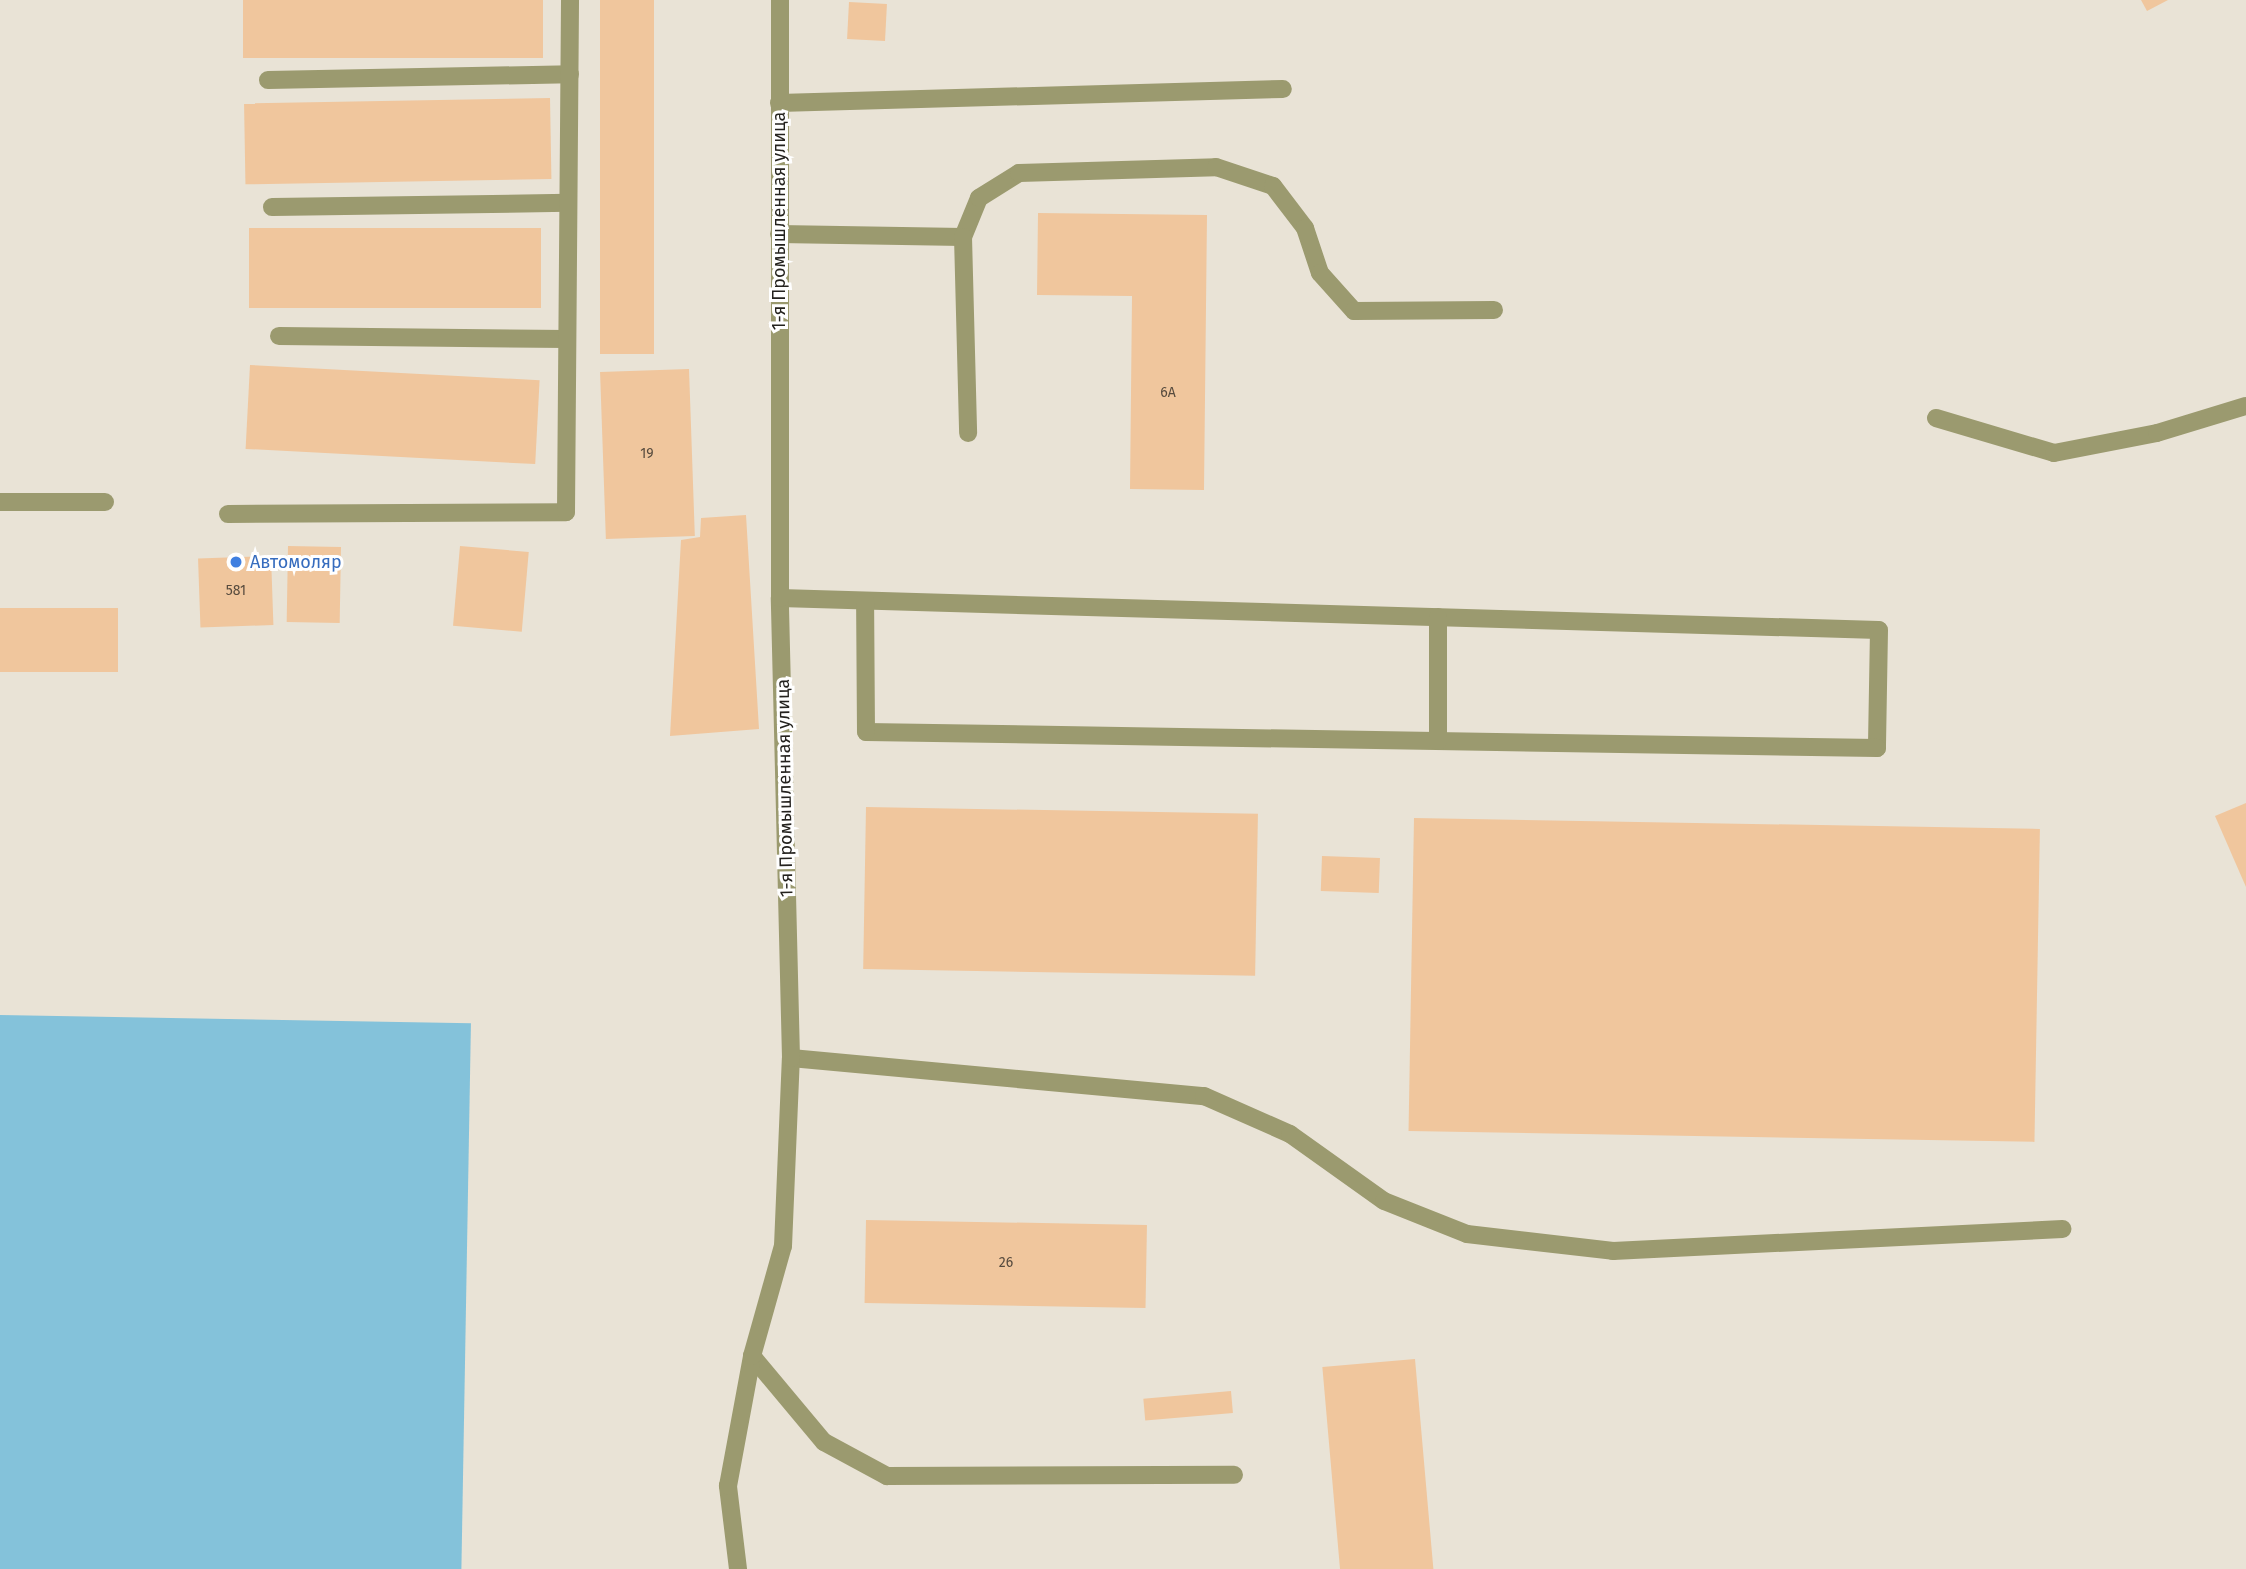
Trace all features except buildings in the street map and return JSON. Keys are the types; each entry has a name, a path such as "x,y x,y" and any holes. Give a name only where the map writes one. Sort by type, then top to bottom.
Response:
{"street":[{"path":"228,514 566,512 570,0"},
{"name":"1-я Промышленная улица","path":"738,1569 729,1486 752,1356 783,1246 791,1058 780,598 780,0"},
{"path":"268,80 570,74"},
{"path":"779,103 1283,89"},
{"path":"968,433 962,237 979,198 1019,173 1216,167 1273,186 1305,228 1320,273 1354,311 1494,310"},
{"path":"272,206 568,202"},
{"path":"779,234 962,237"},
{"path":"279,337 567,339"},
{"path":"1936,418 2054,453 2157,433 2246,406"},
{"path":"0,502 105,502"},
{"path":"780,598 1879,630 1877,748 866,732 865,601"},
{"path":"1438,617 1438,741"},
{"path":"791,1058 1204,1096 1290,1134 1384,1201 1467,1234 1613,1251 2062,1229"},
{"path":"752,1356 824,1442 887,1476 1234,1475"}],"water":[{"path":"0,1015 471,1023 461,1569 0,1569"}],"place":[{"name":"Автомоляр","path":"236,562"}]}
